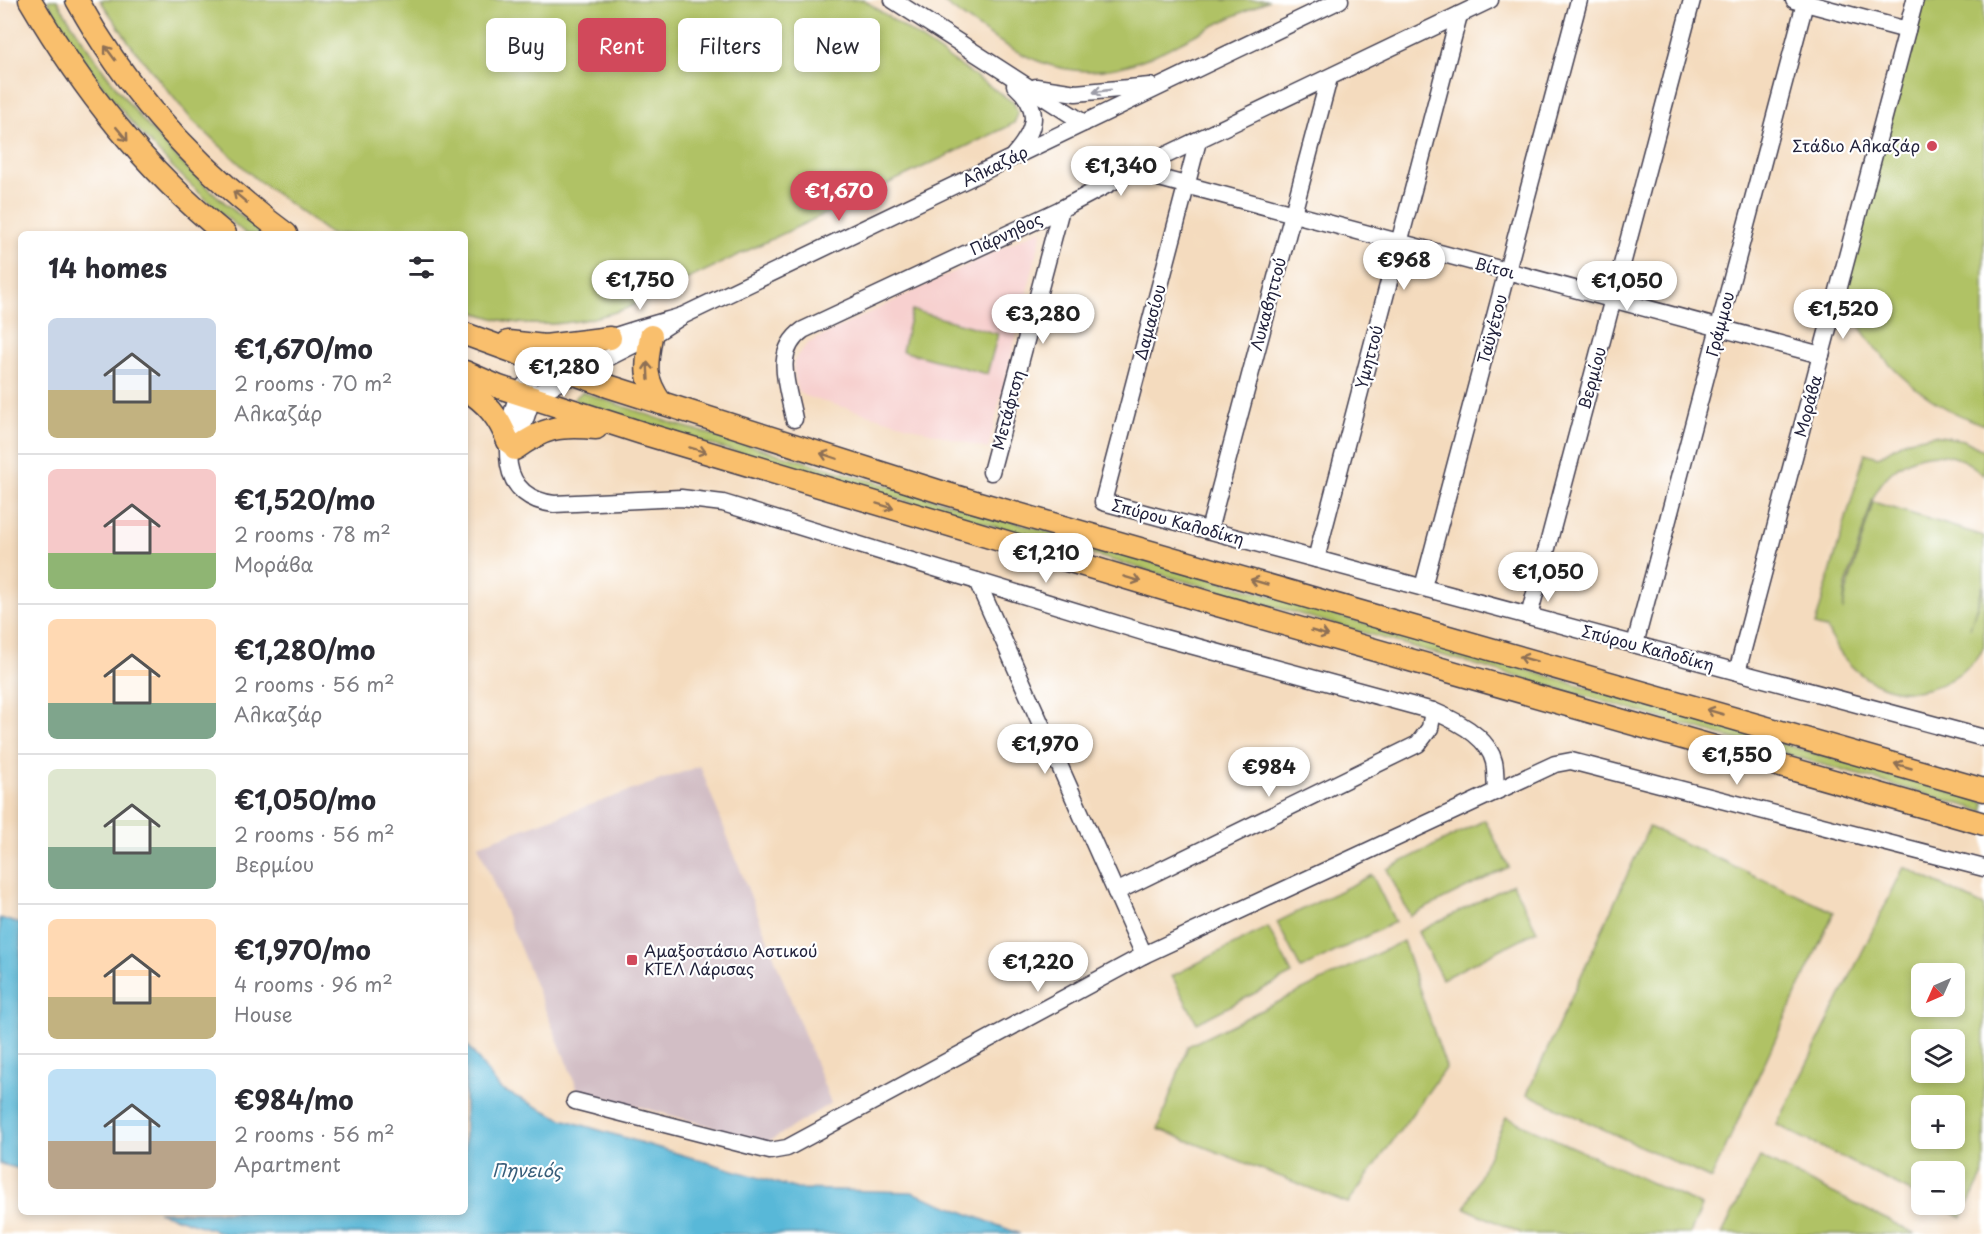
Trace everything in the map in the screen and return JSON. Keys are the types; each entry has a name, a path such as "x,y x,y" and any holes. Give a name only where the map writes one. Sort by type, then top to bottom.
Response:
{"main road":[{"path":"30,0 64,58 113,124 166,182 222,231"},
{"path":"77,0 98,35 164,124 209,170 282,231"},
{"path":"468,334 545,346 610,338"},
{"path":"468,335 548,366 944,493 1984,790"},
{"path":"651,336 646,369 647,378 661,403"},
{"path":"468,373 642,433 1207,602 1984,824"},
{"path":"468,391 483,402 497,417 511,445 554,427 642,433"}],"street":[{"path":"893,0 1084,123"},
{"name":"Αλκαζάρ","path":"527,395 576,375 651,336 682,316 1340,0"},
{"name":"Πάρνηθος","path":"794,419 784,379 784,361 785,351 796,336 846,308 1061,209 1133,171 1490,0"},
{"name":"Ταϋγέτου","path":"1423,587 1579,0"},
{"name":"Βερμίου","path":"1529,616 1692,0"},
{"name":"Μοράβα","path":"1737,672 1915,0"},
{"path":"1799,2 1907,30"},
{"name":"Γράμμου","path":"1635,644 1719,328 1799,2"},
{"name":"Υμηττού","path":"1316,559 1460,15"},
{"path":"995,66 1028,97 1033,110 1029,136 1011,158"},
{"name":"Λυκαβηττού","path":"1209,530 1329,78"},
{"path":"1023,83 1076,93 1160,85"},
{"name":"Δαμασίου","path":"1103,501 1198,141"},
{"name":"Βίτσι","path":"1133,171 1821,355"},
{"name":"Μετάφτση","path":"991,472 1061,209"},
{"name":"Αλκαζάρ","path":"527,395 529,379 548,366 610,338 682,316"},
{"path":"527,395 511,445 512,476 525,494 547,503 681,498 723,503 1154,635 1433,711 1463,726 1486,747 1494,760 1496,791"},
{"name":"Σπύρου Καλοδίκη","path":"1103,501 1984,738"},
{"path":"976,581 1144,956"},
{"path":"1116,892 1418,744 1430,728 1433,711"},
{"path":"575,1101 776,1151 1144,956 1555,764 1571,761 1984,868"}],"shaded area":[{"path":"1039,230 1042,232 988,449 805,396 797,390 793,365 808,343"},
{"path":"700,766 831,1103 768,1142 578,1090 478,845"}],"green space":[{"path":"47,0 57,0 100,66 175,156 203,184 260,231 243,231 161,155 111,97"},
{"path":"100,0 864,0 1014,103 1018,114 1014,123 1007,127 625,309 585,320 544,324 504,321 468,309 468,231 326,231 255,178 192,120 133,48"},
{"path":"940,0 1269,0 1143,60 1103,70 1083,71 1061,68 1025,56 987,34"},
{"name":"Στάδιο Αλκαζάρ","path":"1919,0 1984,0 1984,425 1938,403 1899,374 1866,336 1840,292"},
{"path":"912,310 998,334 987,374 902,351"},
{"path":"582,392 675,424 1984,802 1984,811 694,440 576,402 574,399"},
{"path":"1934,435 1964,440 1984,451 1984,476 1969,464 1953,457 1937,454 1921,456 1906,462 1892,472 1880,485 1872,501 1845,589 1843,611 1846,593 1873,502 1984,536 1984,582 1970,628 1984,586 1984,646 1970,665 1940,685 1920,690 1901,691 1882,686 1865,677 1850,665 1837,648 1827,629 1815,625 1865,453 1878,457 1904,441"},
{"path":"1485,820 1509,867 1410,916 1387,869"},
{"path":"1649,827 1834,912 1711,1179 1527,1094"},
{"path":"1904,867 1984,906 1984,1172 1965,1211 1965,1161 1911,1161 1911,1192 1777,1125"},
{"path":"1372,875 1395,922 1301,969 1277,922"},
{"path":"1513,884 1537,931 1442,979 1418,932"},
{"path":"1268,927 1292,974 1197,1023 1172,976"},
{"path":"1403,941 1446,1067 1348,1203 1158,1129 1188,1046"},
{"path":"1506,1117 1702,1206 1690,1234 1523,1234 1465,1208"},
{"path":"1760,1157 1916,1234 1722,1234"}],"water":[{"path":"0,918 18,923 18,1168 0,1164"},
{"name":"Πηνειός","path":"468,1047 500,1089 562,1119 797,1189 912,1192 1020,1234 226,1234 167,1215 468,1215"}],"place":[{"name":"Στάδιο Αλκαζάρ","path":"1932,146"},
{"name":"Αμαξοστάσιο Αστικού ΚΤΕΛ Λάρισας","path":"632,960"}]}
